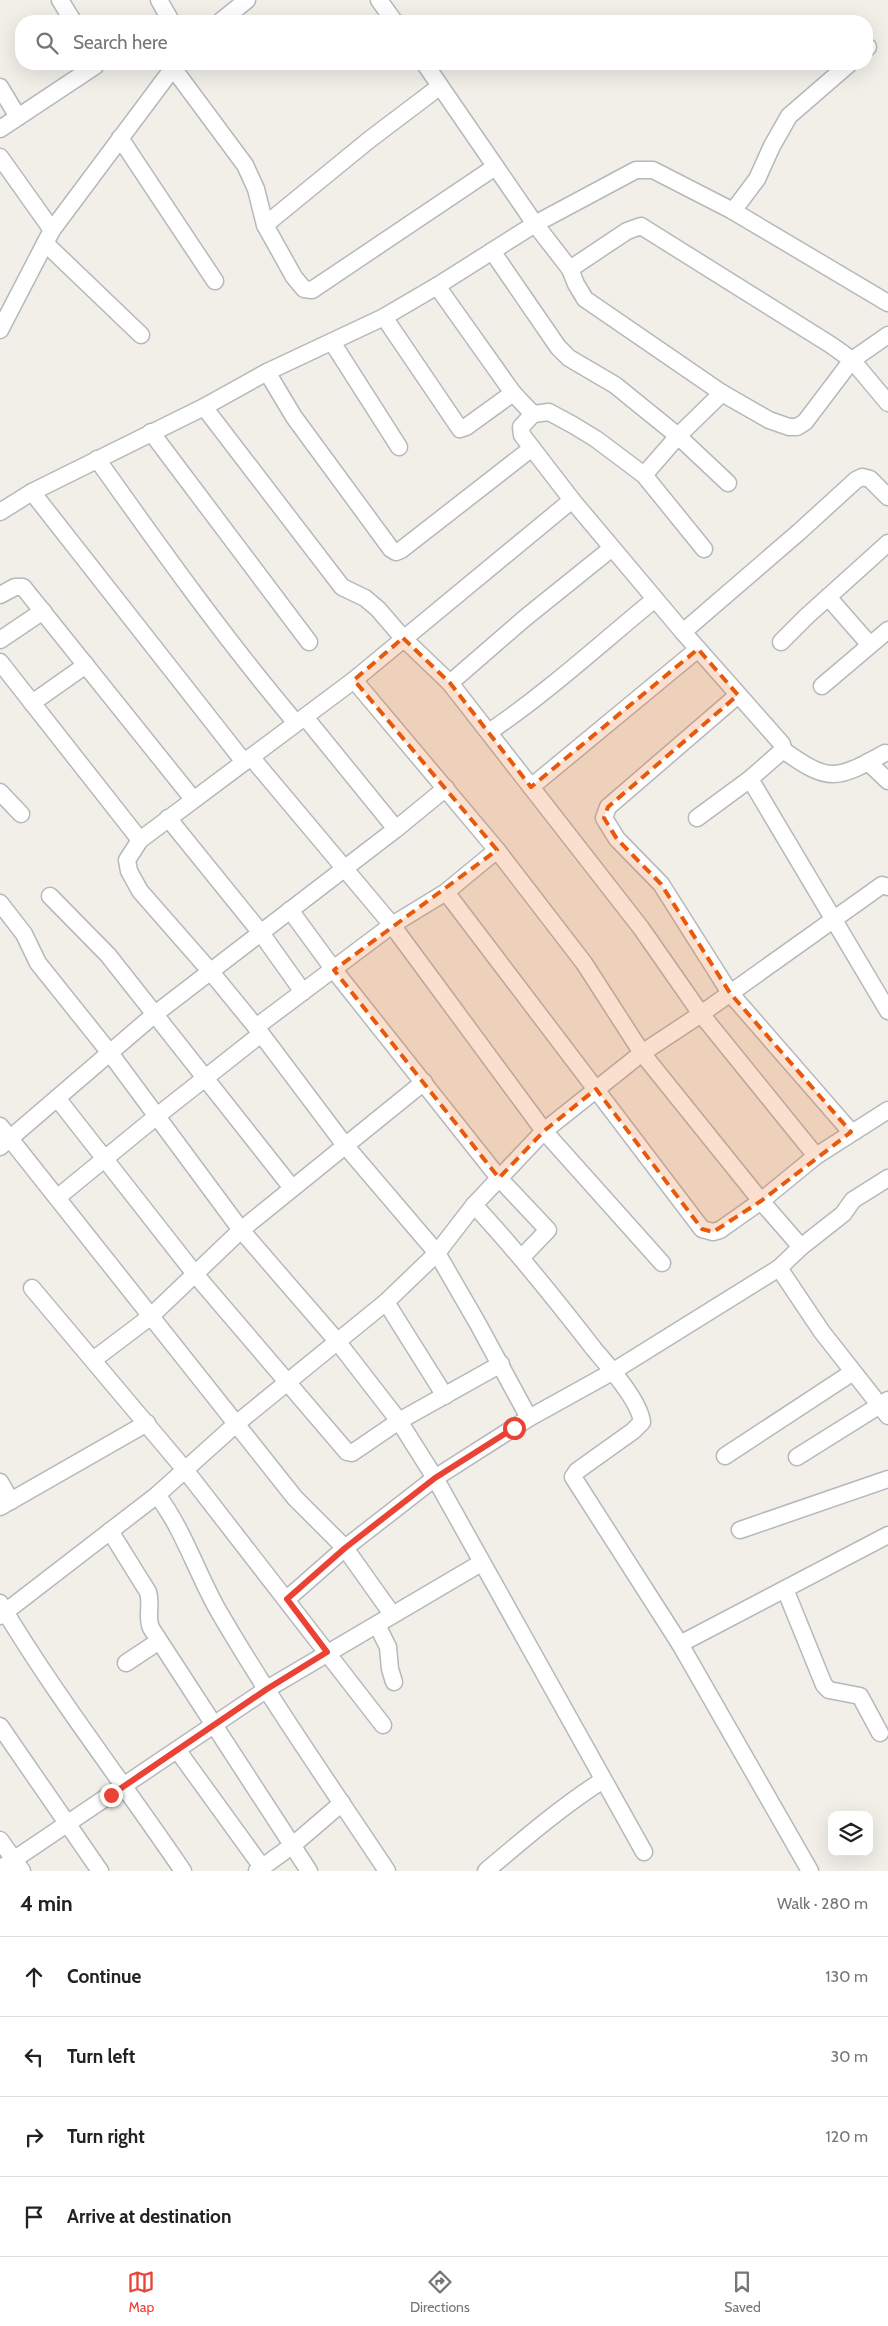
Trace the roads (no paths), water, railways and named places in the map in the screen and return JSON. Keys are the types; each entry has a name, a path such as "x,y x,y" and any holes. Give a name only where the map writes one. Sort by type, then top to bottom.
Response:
{"street":[{"path":"60,0 69,15"},
{"path":"159,0 168,15"},
{"path":"228,15 247,0"},
{"path":"378,0 389,15"},
{"path":"0,129 89,70"},
{"path":"0,330 48,237 171,70"},
{"path":"177,70 245,165 256,188 265,225 294,277 304,289 312,290 495,167"},
{"path":"429,70 535,224 570,270 585,299 722,393 769,420 789,427 797,427 805,422 852,360 888,335"},
{"path":"733,211 757,179 772,146 789,116 842,70"},
{"path":"0,87 18,118"},
{"path":"265,225 369,140 439,87"},
{"path":"120,138 215,281"},
{"path":"0,157 48,237 140,335"},
{"path":"0,512 32,492 204,406 267,372 384,316 437,286 535,224 636,170 653,170 733,211 888,303"},
{"path":"570,270 627,231 641,226 852,360 888,403"},
{"path":"492,251 558,347 569,358 615,385 678,436 728,483"},
{"path":"437,286 513,393 533,414"},
{"path":"384,316 460,429 466,427 513,393"},
{"path":"332,342 399,447"},
{"path":"267,372 294,417 391,549 396,552 532,448"},
{"path":"644,475 678,436 722,393"},
{"path":"204,406 342,586 371,604 390,621 403,638 450,683 641,928 701,1014 816,1156"},
{"path":"704,549 644,475 596,438 549,412 533,414 521,427 522,434 572,500 683,632 782,744 783,750 809,769 828,775 838,774 885,753"},
{"path":"151,432 308,642"},
{"path":"97,460 175,569 259,680 300,720 396,829"},
{"path":"683,632 800,532 856,480 862,477 870,479 888,497"},
{"path":"32,492 248,759 392,925 544,1131 662,1263"},
{"path":"530,1418 437,1253 344,1144 259,1031 211,972 140,891 129,871 127,860 140,840 354,680 572,500"},
{"path":"781,642 888,544"},
{"path":"450,683 525,618 612,548"},
{"path":"0,595 19,586 23,587 193,799"},
{"path":"828,597 870,645"},
{"path":"489,732 542,696 570,669 655,599"},
{"path":"0,640 43,611"},
{"path":"822,686 888,630"},
{"path":"531,787 698,649"},
{"path":"0,662 140,840"},
{"path":"32,703 86,665"},
{"path":"354,680 497,850 584,963 642,1053 760,1201 801,1247"},
{"path":"738,695 608,807 604,818 618,839 661,884 730,993 851,1132"},
{"path":"697,818 750,779 783,750"},
{"path":"868,762 888,781"},
{"path":"750,779 888,1011"},
{"path":"392,1614 345,1548 296,1498 150,1317 58,1197 4,1137 57,1098 155,1014 396,829 446,788"},
{"path":"0,792 21,814"},
{"path":"168,818 261,933 303,992"},
{"path":"58,1197 205,1078 303,992 392,925 446,892 497,850"},
{"path":"183,1871 125,1786 76,1722 2,1610 157,1494 236,1424 386,1302 437,1253 474,1205 544,1131 642,1053 701,1014 882,885 888,887"},
{"path":"446,892 702,1229 713,1232 720,1230 816,1156 888,1110"},
{"path":"50,896 108,955 292,1188"},
{"path":"0,903 24,934 38,963 110,1053 241,1230 337,1341 399,1421 435,1478 644,1852"},
{"path":"290,910 334,970 499,1178 548,1230 522,1257"},
{"path":"92,1360 150,1317 241,1230 344,1144 424,1082"},
{"path":"57,1098 106,1158 195,1274 347,1452 352,1453 399,1421 501,1364"},
{"path":"287,1599 345,1548 435,1478 530,1418 612,1372 779,1268 801,1247 844,1214 853,1200 888,1178"},
{"path":"474,1205 522,1257 612,1372 641,1413 642,1422 633,1431 577,1470 573,1477 680,1644 810,1871"},
{"path":"779,1268 822,1332 853,1372 885,1408 797,1457"},
{"path":"32,1288 186,1470 384,1725"},
{"path":"386,1302 445,1396"},
{"path":"725,1456 853,1372"},
{"path":"0,1482 6,1504 147,1423"},
{"path":"740,1530 888,1479"},
{"path":"157,1494 171,1513 218,1610 267,1689 387,1871"},
{"path":"110,1531 148,1592 150,1600 147,1618 159,1641 309,1871"},
{"path":"680,1644 888,1535"},
{"path":"0,1869 18,1865 69,1824 267,1689 481,1563"},
{"path":"784,1589 824,1685 829,1690 860,1696 880,1733"},
{"path":"377,1625 388,1647 390,1669 394,1682"},
{"path":"126,1663 159,1641"},
{"path":"0,1726 100,1871"},
{"path":"178,1751 259,1869 293,1845 342,1803"},
{"path":"486,1871 540,1825 575,1798 603,1780"},
{"path":"0,1840 18,1865"}]}
